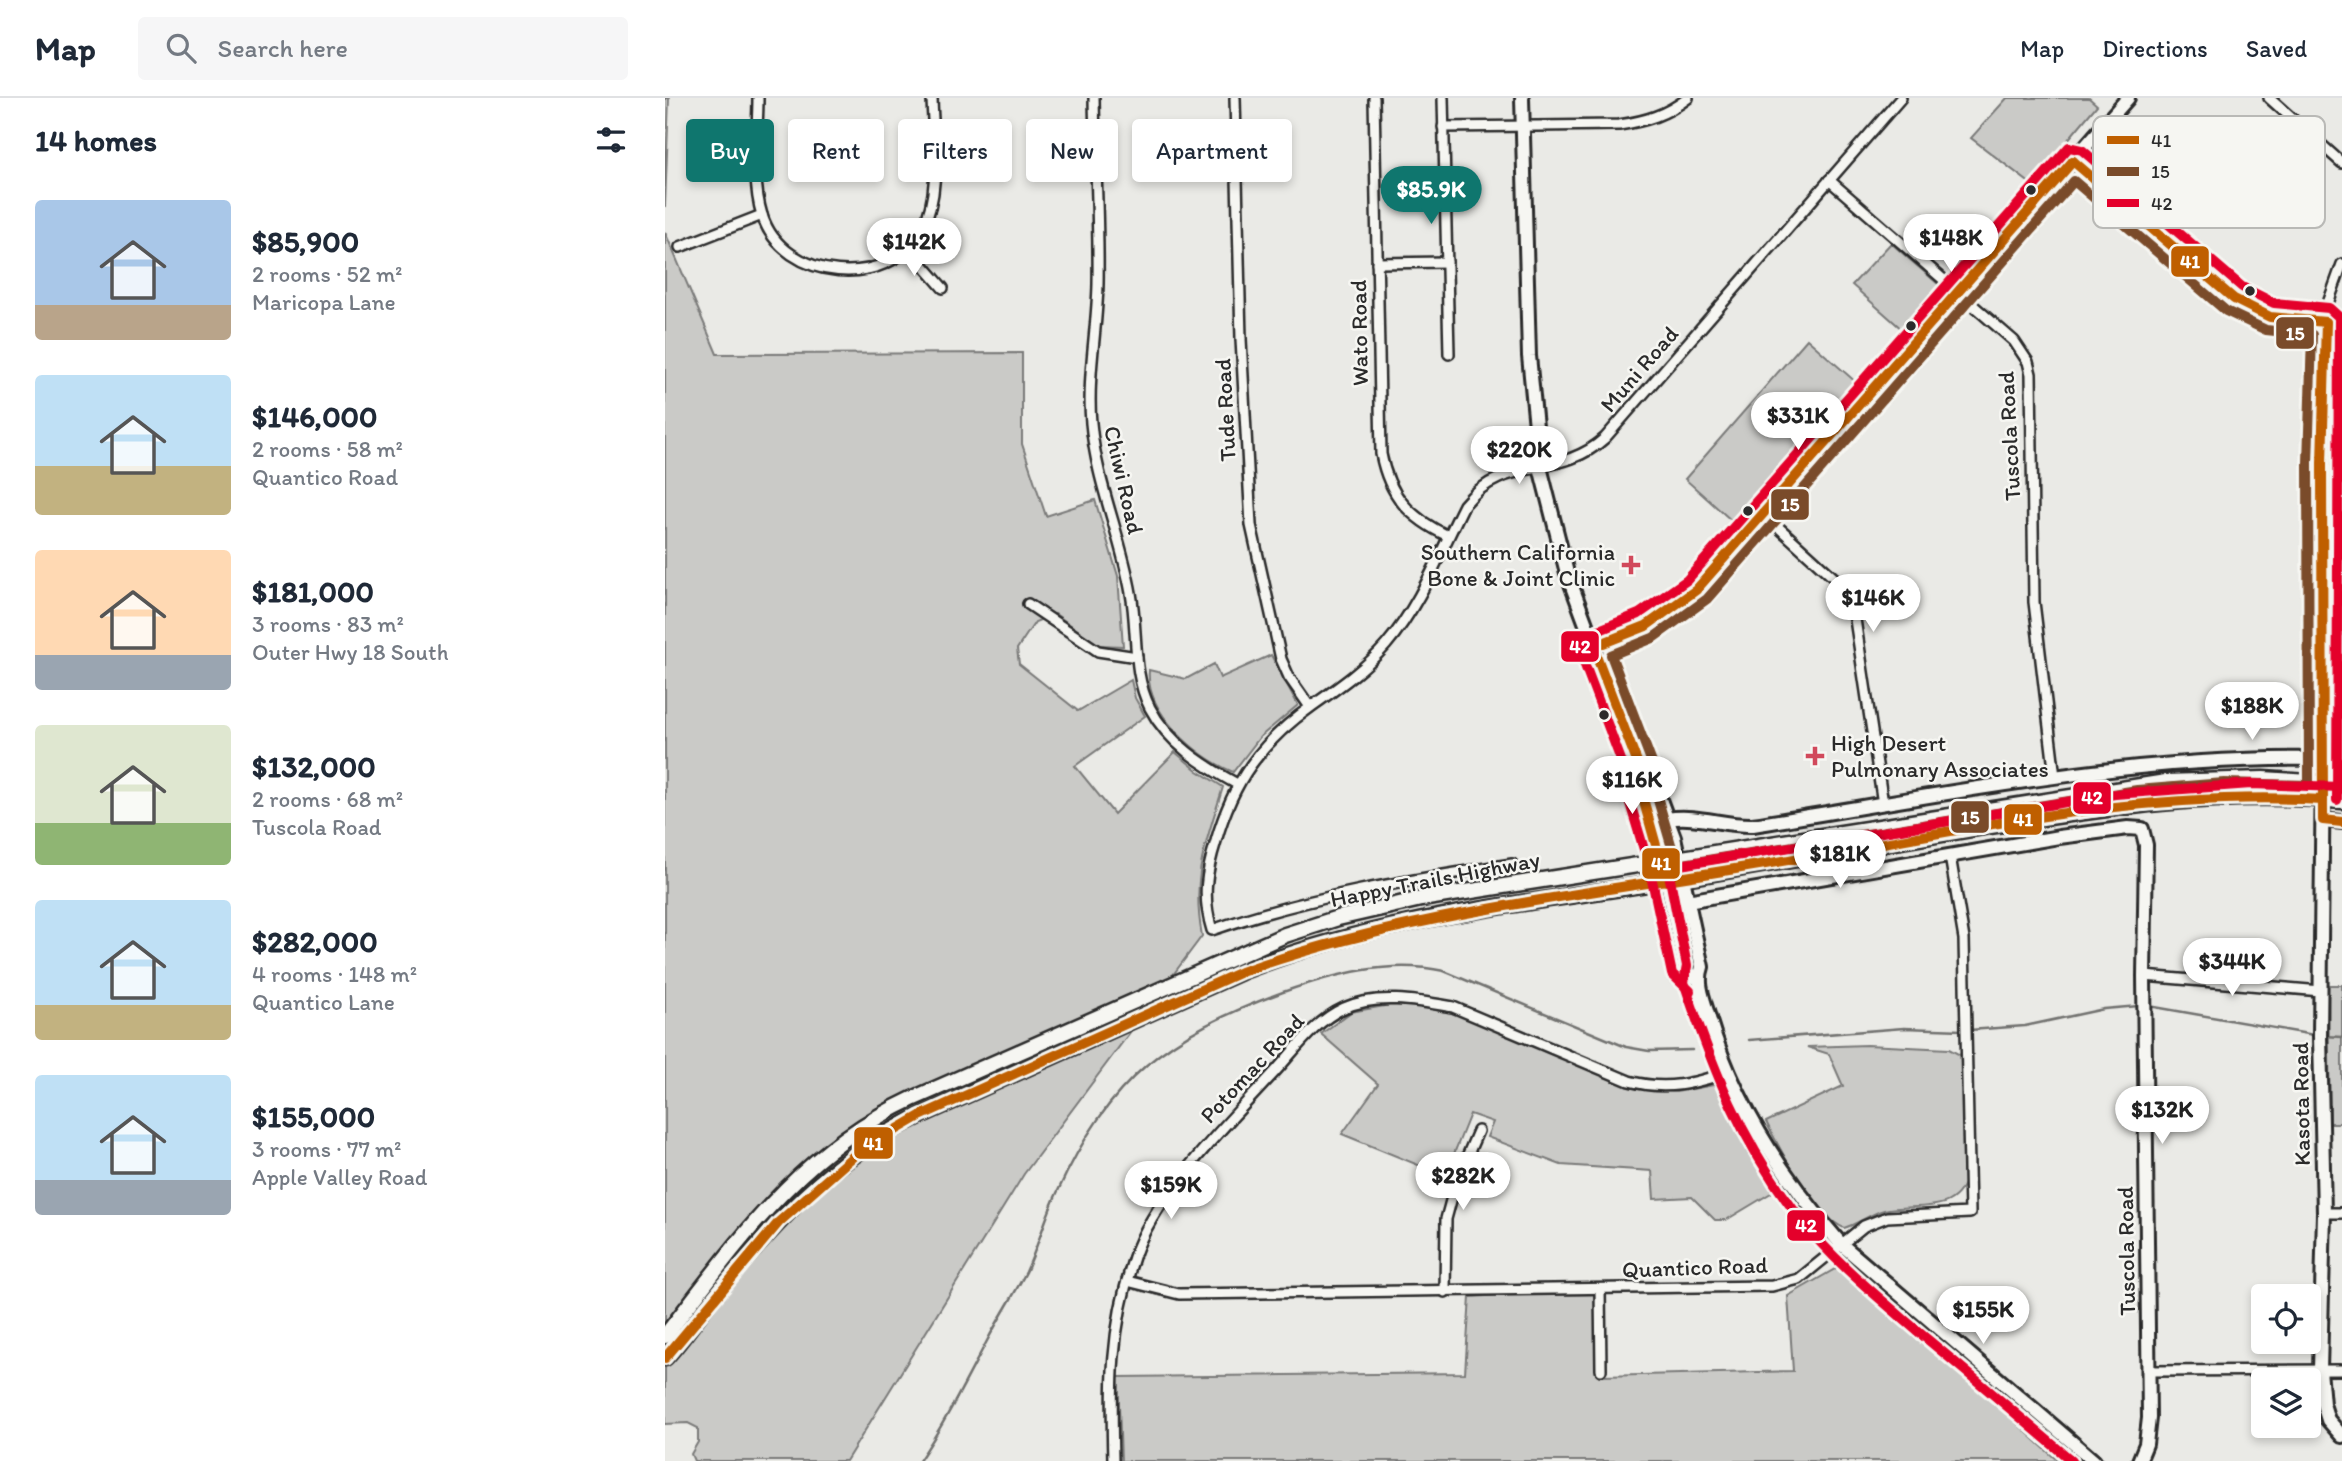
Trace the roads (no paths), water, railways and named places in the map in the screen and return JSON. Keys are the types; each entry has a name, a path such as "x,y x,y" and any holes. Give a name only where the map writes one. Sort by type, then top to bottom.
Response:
{"main road":[{"name":"Happy Trails Highway","path":"665,1336 747,1230 792,1181 823,1153 905,1102 1235,956 1338,918 1421,899 1679,861 2166,782 2263,779 2342,784"},
{"name":"Happy Trails Highway","path":"665,1358 729,1279 805,1195 835,1168 906,1123 1241,972 1330,940 1459,911 1682,879 2043,818 2167,801 2225,797 2342,801"}],"street":[{"path":"758,98 759,192 762,215 778,240 808,264 843,272 880,266 908,248 920,233 930,212 934,191 932,98"},
{"name":"Chiwi Road","path":"1094,98 1098,285 1090,420 1096,462 1130,589 1136,621 1140,685 1151,710 1165,729 1204,766 1237,784"},
{"name":"Tude Road","path":"1235,98 1241,339 1251,525 1281,659 1289,677 1310,707"},
{"name":"Wato Road","path":"1374,98 1381,454 1394,496 1425,525 1448,536"},
{"path":"1443,98 1449,354"},
{"path":"1522,98 1529,356 1540,467 1556,536 1639,767 1637,777 1663,863 1685,970 1698,979"},
{"path":"1443,127 1644,121 1667,113 1688,98"},
{"name":"Muni Road","path":"1512,864 1337,892 1272,909 1212,930 1205,910 1206,875 1237,784 1277,734 1347,681 1395,634 1412,610 1464,505 1486,482 1506,473 1574,459 1591,451 1605,438 1901,98"},
{"path":"2112,116 2128,98"},
{"path":"2269,98 2289,116"},
{"path":"1594,647 1646,626 1675,608 1696,590 1765,515 2093,138"},
{"path":"2325,148 2342,163"},
{"path":"2073,161 2093,178"},
{"name":"Tuscola Road","path":"1829,180 2014,341 2028,362 2031,374 2034,602 2055,777"},
{"path":"680,247 762,215"},
{"path":"2151,228 2234,299 2270,317 2326,322"},
{"path":"908,248 943,288"},
{"path":"1377,263 1447,262"},
{"name":"Kasota Road","path":"2320,1368 2324,1213 2321,991 2324,782 2323,438 2327,306 2342,264"},
{"path":"1765,515 1845,588 1853,606 1883,804"},
{"path":"1028,604 1098,651 1137,657"},
{"path":"1667,820 1695,816 1730,826 1753,825 2055,777 2200,760 2323,759"},
{"path":"1639,767 1650,773 1667,820 1679,861 1702,967 1698,979 1729,1072 1779,1164 1808,1207 1841,1244 2094,1461"},
{"path":"2323,820 2342,821"},
{"name":"Tuscola Road","path":"1950,856 2100,831 2142,829 2146,845 2144,976 2149,1418 2139,1461"},
{"path":"1687,901 1950,856"},
{"name":"Quantico Road","path":"1126,1282 1179,1294 1772,1286 1799,1279 1864,1226 1887,1217 1970,1213 1964,939 1950,856"},
{"path":"2144,976 2321,991"},
{"name":"Potomac Road","path":"1113,1461 1111,1371 1116,1322 1135,1253 1173,1189 1213,1139 1321,1022 1344,1008 1366,1002 1398,1000 1453,1007 1629,1081 1653,1088 1690,1085 1729,1072"},
{"path":"1445,1292 1446,1219 1456,1182 1478,1130"},
{"path":"2324,1213 2342,1213"},
{"path":"1600,1289 1601,1370"},
{"path":"2148,1371 2251,1370"},
{"path":"2321,1370 2342,1370"},
{"name":"Kasota Road","path":"2321,1381 2323,1404 2329,1420 2342,1436"}],"waterway":[{"path":"919,1461 1026,1272 1057,1193 1098,1119 1121,1090 1146,1066 1174,1044 1206,1025 1242,1008 1322,979 1362,970 1424,968 1444,971 1626,1047 1649,1051 1692,1050"},
{"path":"1969,1030 2025,1026 2104,1009 2139,1006"},
{"path":"2149,1006 2314,1035"},
{"path":"1749,1040 1904,1028 1962,1030"},
{"path":"2324,1036 2342,1037"}],"place":[{"name":"Southern California Bone & Joint Clinic","path":"1631,565"},
{"name":"High Desert Pulmonary Associates","path":"1815,756"}]}
